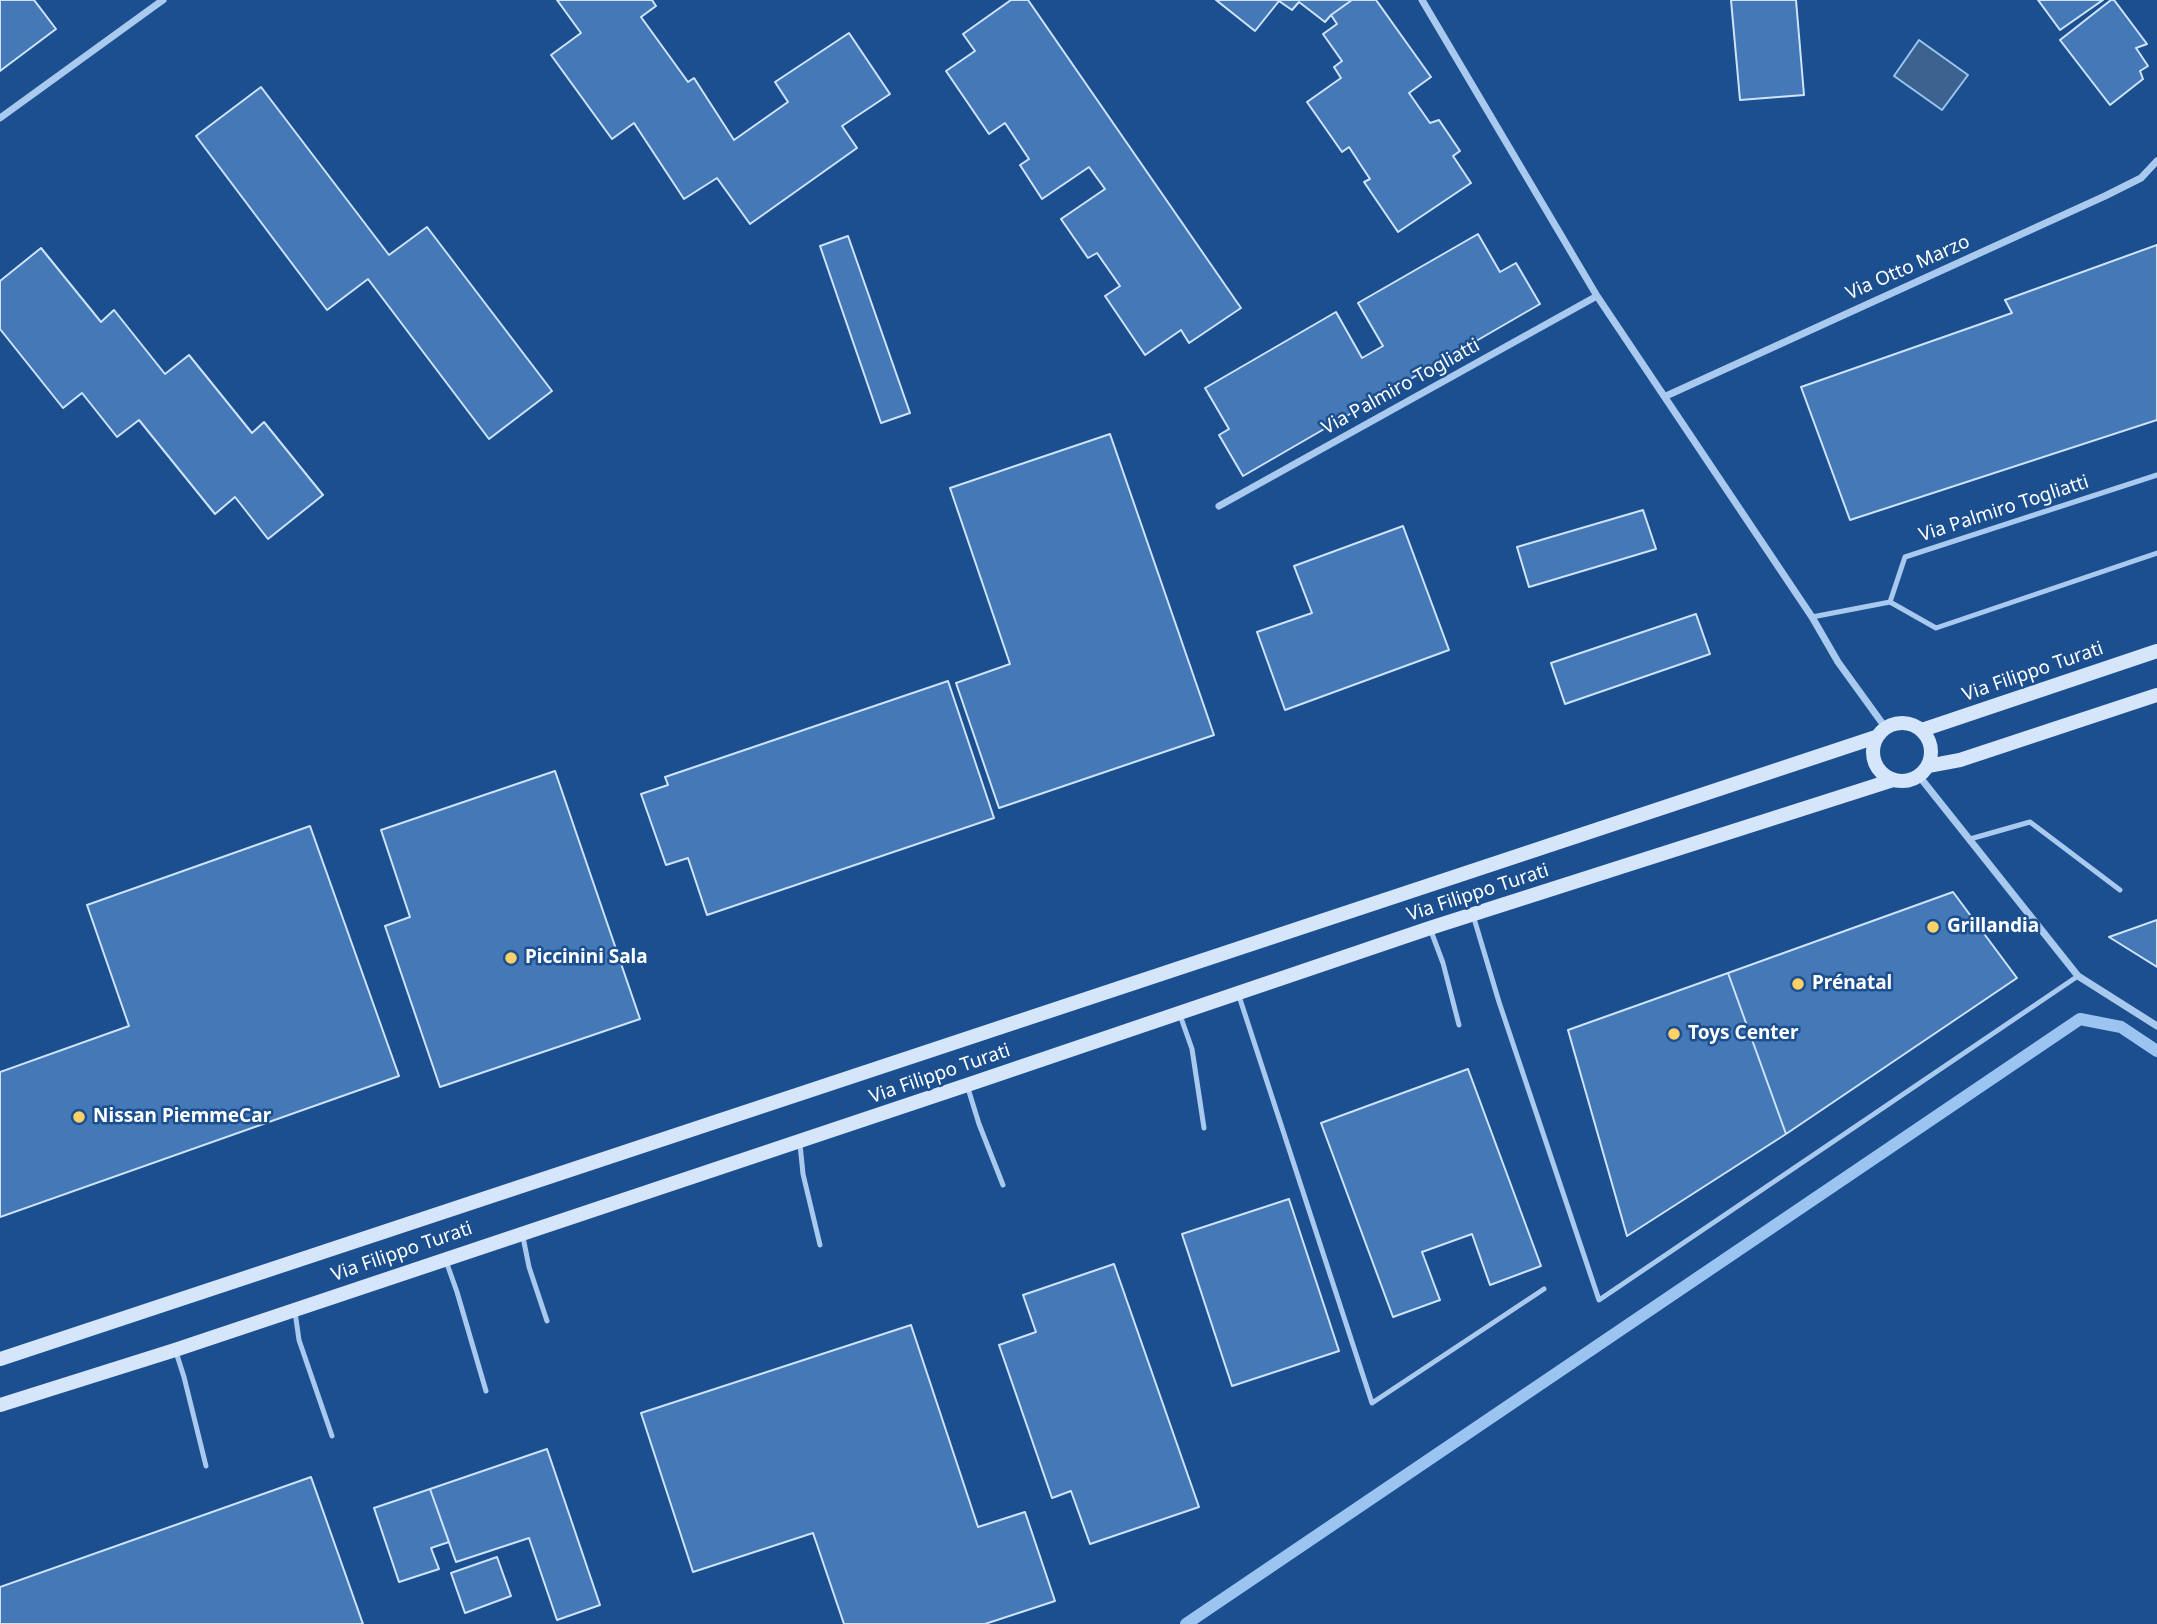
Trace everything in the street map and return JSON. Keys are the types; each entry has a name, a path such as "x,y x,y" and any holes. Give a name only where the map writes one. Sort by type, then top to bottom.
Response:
{"main road":[{"name":"Via Filippo Turati","path":"1922,730 2157,651"},
{"path":"1924,771 1931,754 1930,740 1922,730 1910,723 1897,722 1880,732 1872,750 1874,763 1882,774 1894,780 1907,781 1924,771 2157,695"},
{"name":"Via Filippo Turati","path":"0,1359 1880,732"},
{"name":"Via Filippo Turati","path":"0,1405 175,1350 1430,928 1894,780"}],"street":[{"path":"0,118 163,0"},
{"path":"1422,0 1597,296 1812,617 1880,732"},
{"name":"Via Otto Marzo","path":"1666,396 2105,196 2141,178 2157,161"},
{"name":"Via Palmiro Togliatti","path":"1219,506 1597,296"},
{"path":"1924,771 1970,839 2078,976 2157,1026"}],"lane":[{"name":"Via Palmiro Togliatti","path":"1890,602 1905,557 2157,475"},
{"path":"1812,617 1890,602 1936,628 2157,554"},
{"path":"1970,839 2030,822 2120,890"},
{"path":"1473,915 1599,1300 2078,976"},
{"path":"1430,928 1443,963 1459,1026"},
{"path":"1238,993 1372,1403 1544,1289"},
{"path":"1180,1013 1192,1049 1204,1128"},
{"path":"967,1085 1003,1185"},
{"path":"799,1141 803,1174 820,1245"},
{"path":"522,1232 529,1267 547,1321"},
{"path":"445,1258 486,1391"},
{"path":"295,1308 299,1340 332,1436"},
{"path":"175,1350 206,1466"}],"water":[{"path":"1919,40 1968,75 1942,110 1894,76"}],"building":[{"path":"0,0 34,0 56,29 0,71"},
{"path":"557,0 652,0 656,6 641,17 688,82 694,78 734,140 788,102 775,82 849,33 890,94 842,126 857,148 750,224 717,178 684,199 634,123 612,139 551,55 581,33"},
{"path":"1011,0 1028,0 1241,308 1189,343 1181,330 1145,355 1105,296 1120,286 1097,253 1088,258 1061,219 1105,189 1089,167 1042,199 1020,165 1029,159 1005,123 989,134 946,71 975,51 963,34"},
{"path":"1216,0 1352,0 1325,22 1299,2 1292,10 1279,1 1255,31"},
{"path":"1352,0 1376,0 1431,77 1409,93 1430,123 1439,120 1460,151 1453,156 1471,183 1398,232 1364,182 1370,179 1349,147 1342,152 1307,102 1341,78 1334,67 1342,61 1323,34 1337,24 1331,15"},
{"path":"1731,0 1796,0 1804,95 1740,100"},
{"path":"2038,0 2103,0 2060,30"},
{"path":"2114,0 2147,44 2136,48 2148,66 2140,71 2143,79 2110,105 2060,40"},
{"path":"261,87 389,255 427,227 552,391 489,439 368,279 327,310 196,136"},
{"path":"1478,234 1500,272 1516,263 1540,304 1243,476 1219,435 1229,429 1205,388 1336,312 1362,358 1383,346 1358,303"},
{"path":"848,236 910,413 881,423 820,246"},
{"path":"2157,245 2157,420 1850,520 1801,387 2012,313 2005,300"},
{"path":"41,248 101,322 114,310 165,374 189,355 252,433 264,422 323,495 268,539 235,497 215,514 139,420 117,437 82,393 63,408 0,329 0,281"},
{"path":"1110,434 1214,735 999,808 956,683 1010,664 950,488"},
{"path":"1643,510 1656,549 1529,587 1517,547"},
{"path":"1403,526 1449,650 1285,710 1257,632 1312,613 1294,566"},
{"path":"1696,614 1710,654 1565,704 1551,663"},
{"path":"948,681 994,818 707,915 688,858 666,865 641,794 668,785 665,777"},
{"path":"555,771 640,1019 440,1087 385,926 410,917 381,830"},
{"path":"310,826 399,1076 0,1217 0,1072 129,1026 87,905"},
{"path":"1953,892 2017,978 1786,1134 1728,973"},
{"path":"2157,920 2157,967 2109,937"},
{"path":"1728,973 1786,1134 1627,1236 1568,1030"},
{"path":"1468,1069 1541,1266 1490,1285 1472,1234 1422,1252 1440,1300 1393,1317 1321,1123"},
{"path":"1289,1199 1339,1351 1232,1386 1182,1234"},
{"path":"1114,1264 1199,1507 1090,1544 1071,1491 1052,1498 999,1345 1036,1332 1023,1295"},
{"path":"911,1325 978,1527 1025,1512 1055,1601 985,1624 844,1624 813,1533 693,1572 641,1413"},
{"path":"547,1449 600,1605 557,1620 529,1538 456,1562 430,1489"},
{"path":"311,1477 363,1624 0,1624 0,1587"},
{"path":"430,1489 449,1542 431,1548 439,1569 399,1582 374,1508"},
{"path":"497,1557 511,1596 465,1613 451,1573"}],"waterway":[{"path":"1186,1624 2080,1019 2121,1027 2157,1051"}],"place":[{"name":"Grillandia","path":"1933,927"},
{"name":"Piccinini Sala","path":"511,958"},
{"name":"Prénatal","path":"1798,984"},
{"name":"Toys Center","path":"1674,1034"},
{"name":"Nissan PiemmeCar","path":"79,1117"}]}
